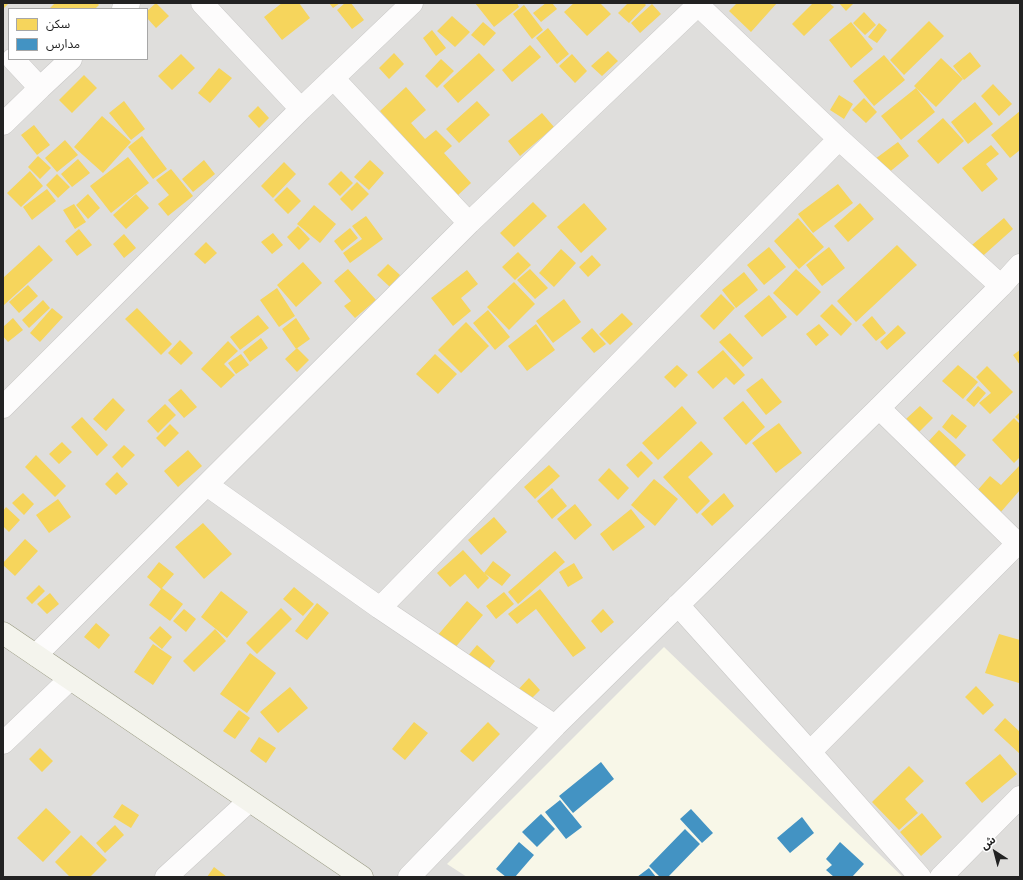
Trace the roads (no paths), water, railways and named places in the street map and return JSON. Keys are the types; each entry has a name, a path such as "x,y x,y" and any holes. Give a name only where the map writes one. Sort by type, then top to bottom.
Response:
{"street":[{"path":"202,3 301,109"},
{"path":"3,407 301,109 412,3"},
{"path":"36,655 469,223 699,4 839,139 1001,286"},
{"path":"14,60 40,88"},
{"path":"3,124 70,60"},
{"path":"333,78 469,223"},
{"path":"380,608 839,139"},
{"path":"409,877 555,726 880,408 1020,265"},
{"path":"810,752 1019,543 880,408"},
{"path":"207,486 380,608 555,726"},
{"path":"678,605 920,877"},
{"path":"3,633 362,877"},
{"path":"3,743 70,679"},
{"path":"941,877 1020,797"},
{"path":"166,877 249,801"}]}
